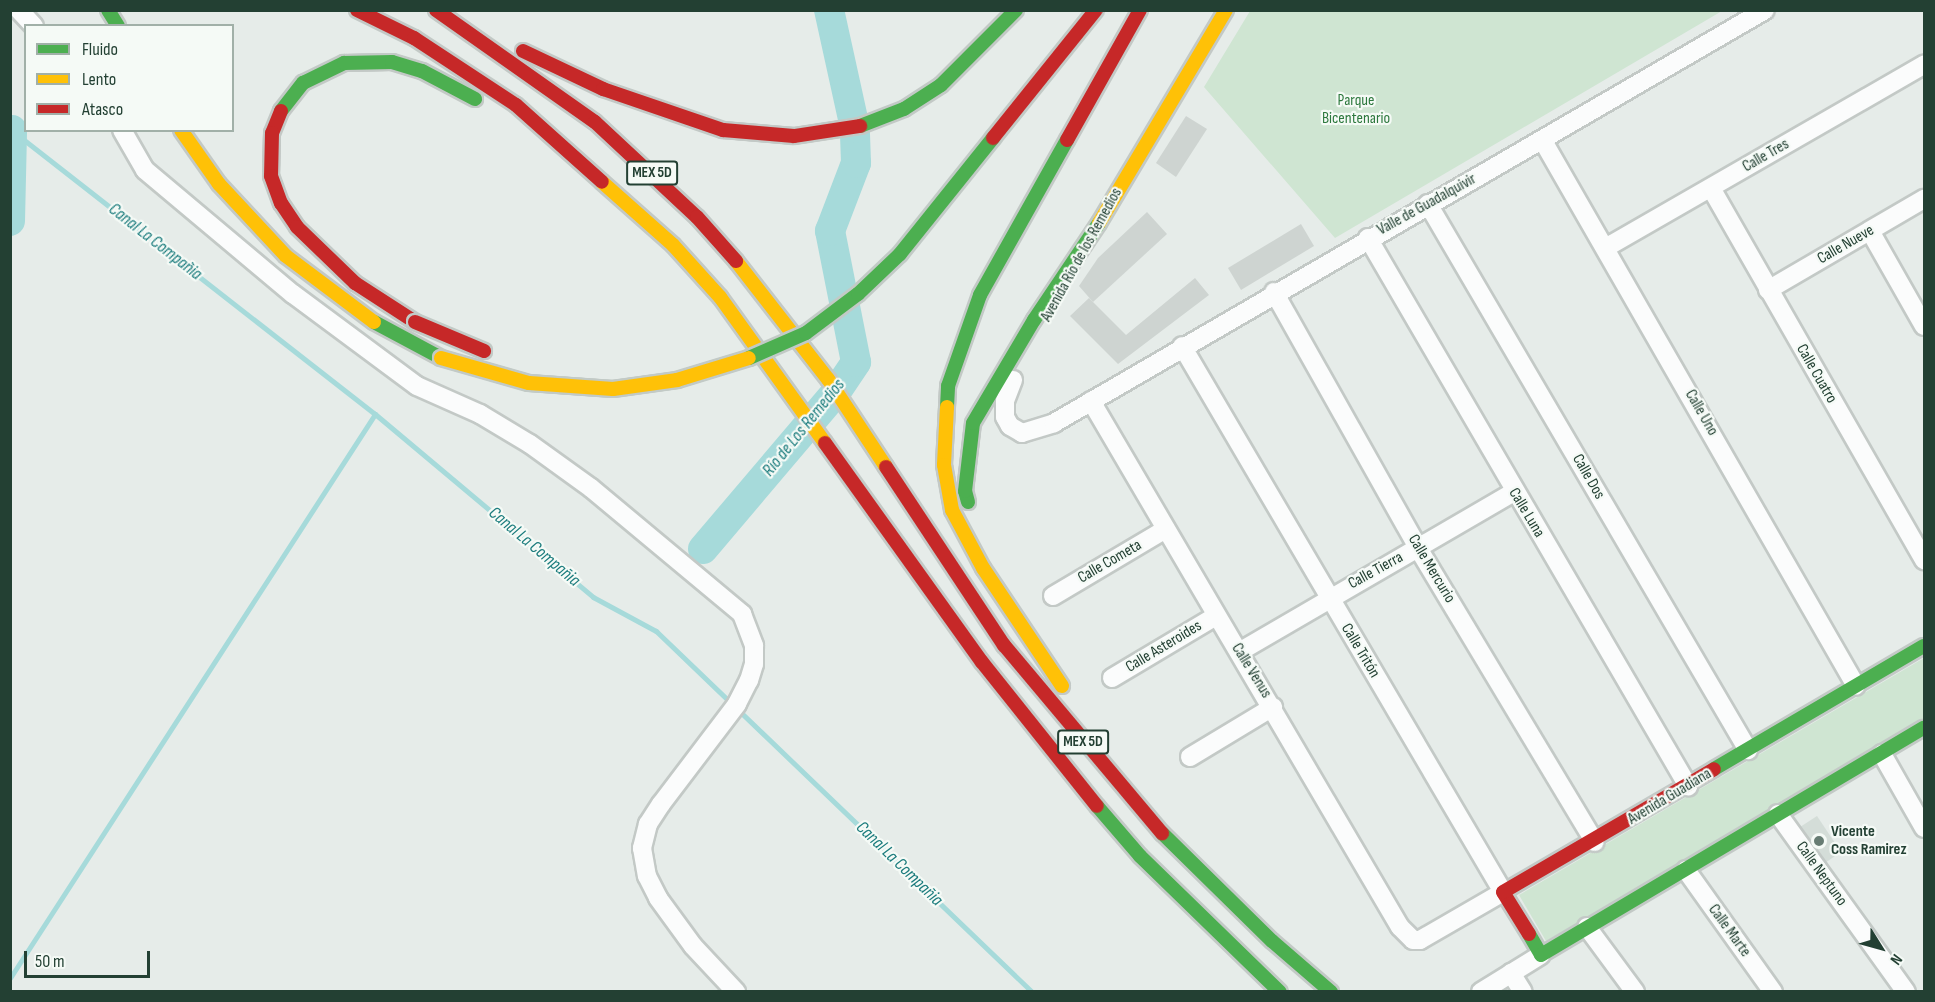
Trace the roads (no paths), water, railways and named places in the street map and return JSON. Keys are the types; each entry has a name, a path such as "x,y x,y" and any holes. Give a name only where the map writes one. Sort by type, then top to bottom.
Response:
{"main road":[{"path":"108,10 117,24"},
{"name":"MEX 5D","path":"357,10 414,38 464,68 516,105 580,158 674,245 720,297 982,662 1089,798 1140,856 1280,992"},
{"path":"438,10 603,89 723,130 794,136 855,128 904,109 958,69 1016,10"},
{"name":"MEX 5D","path":"438,10 595,122 656,176 746,272 828,379 1004,645 1162,834 1272,941 1331,992"},
{"path":"182,132 219,184 286,256 372,321 441,358 529,383 613,389 677,380 743,361 806,333 858,294 900,254 1096,10"},
{"path":"1140,10 980,295 948,386 944,465 952,510 983,568 1162,834"},
{"name":"Avenida Río de los Remedios","path":"1099,223 1226,10"},
{"path":"486,106 422,71 392,62 359,60 329,67 303,83 276,120 269,162 275,190 286,212 332,263 416,322 454,341 503,357"},
{"path":"507,117 580,158"},
{"path":"983,568 965,491 973,423 1034,320 1099,223"},
{"path":"733,344 800,311"},
{"name":"Avenida Guadiana","path":"1503,892 1595,842 1924,646"},
{"path":"1541,955 1924,728"},
{"name":"Calle Tritón","path":"1503,892 1541,955"}],"street":[{"path":"19,10 32,24"},
{"name":"Valle de Guadalquivir","path":"1090,401 1274,292 1543,141 1765,10"},
{"name":"Calle Tres","path":"1606,247 1924,65"},
{"path":"123,132 145,170 292,294 417,386 480,414 530,444 723,594 742,614 754,646 754,664 737,704 648,824 642,848 645,867 670,915 736,992"},
{"name":"Calle Uno","path":"1543,141 1606,247 1856,686"},
{"name":"Calle Cuatro","path":"1711,188 1924,560"},
{"name":"Calle Nueve","path":"1768,290 1924,199"},
{"name":"Calle Dos","path":"1428,204 1748,750"},
{"name":"Avenida Río de los Remedios","path":"1090,401 1035,432 1022,434 1010,426 1005,417 1010,385 1099,223"},
{"path":"1870,231 1924,326"},
{"name":"Calle Luna","path":"1368,238 1514,492 1688,786"},
{"name":"Calle Mercurio","path":"1274,292 1418,548 1595,842"},
{"name":"Calle Tritón","path":"1182,346 1328,598 1503,892"},
{"name":"Calle Venus","path":"1090,401 1216,616 1273,707 1400,927 1413,940"},
{"name":"Calle Tierra","path":"1239,652 1328,598 1514,492"},
{"name":"Calle Cometa","path":"1053,596 1166,529"},
{"name":"Calle Asteroides","path":"1112,678 1216,616"},
{"path":"1190,757 1273,707"},
{"path":"1882,754 1924,828"},
{"name":"Calle Neptuno","path":"1778,814 1906,992"},
{"name":"Calle Marte","path":"1686,870 1773,992"},
{"name":"Avenida Guadiana","path":"1413,940 1426,937 1503,892"},
{"path":"1587,927 1635,992"},
{"path":"1481,992 1541,955"},
{"path":"1511,973 1523,992"}],"waterway":[{"name":"Río de Los Remedios","path":"703,549 836,392 856,362 830,231 856,163 855,128 829,10"},
{"name":"Canal La Compañia","path":"10,129 375,414 593,597 656,631 1032,992"},
{"path":"10,221 12,130"},
{"path":"10,978 375,414"}],"place":[{"name":"Vicente Coss Ramirez","path":"1819,841"}],"park label":[{"name":"Parque Bicentenario","path":"1356,110"}]}
